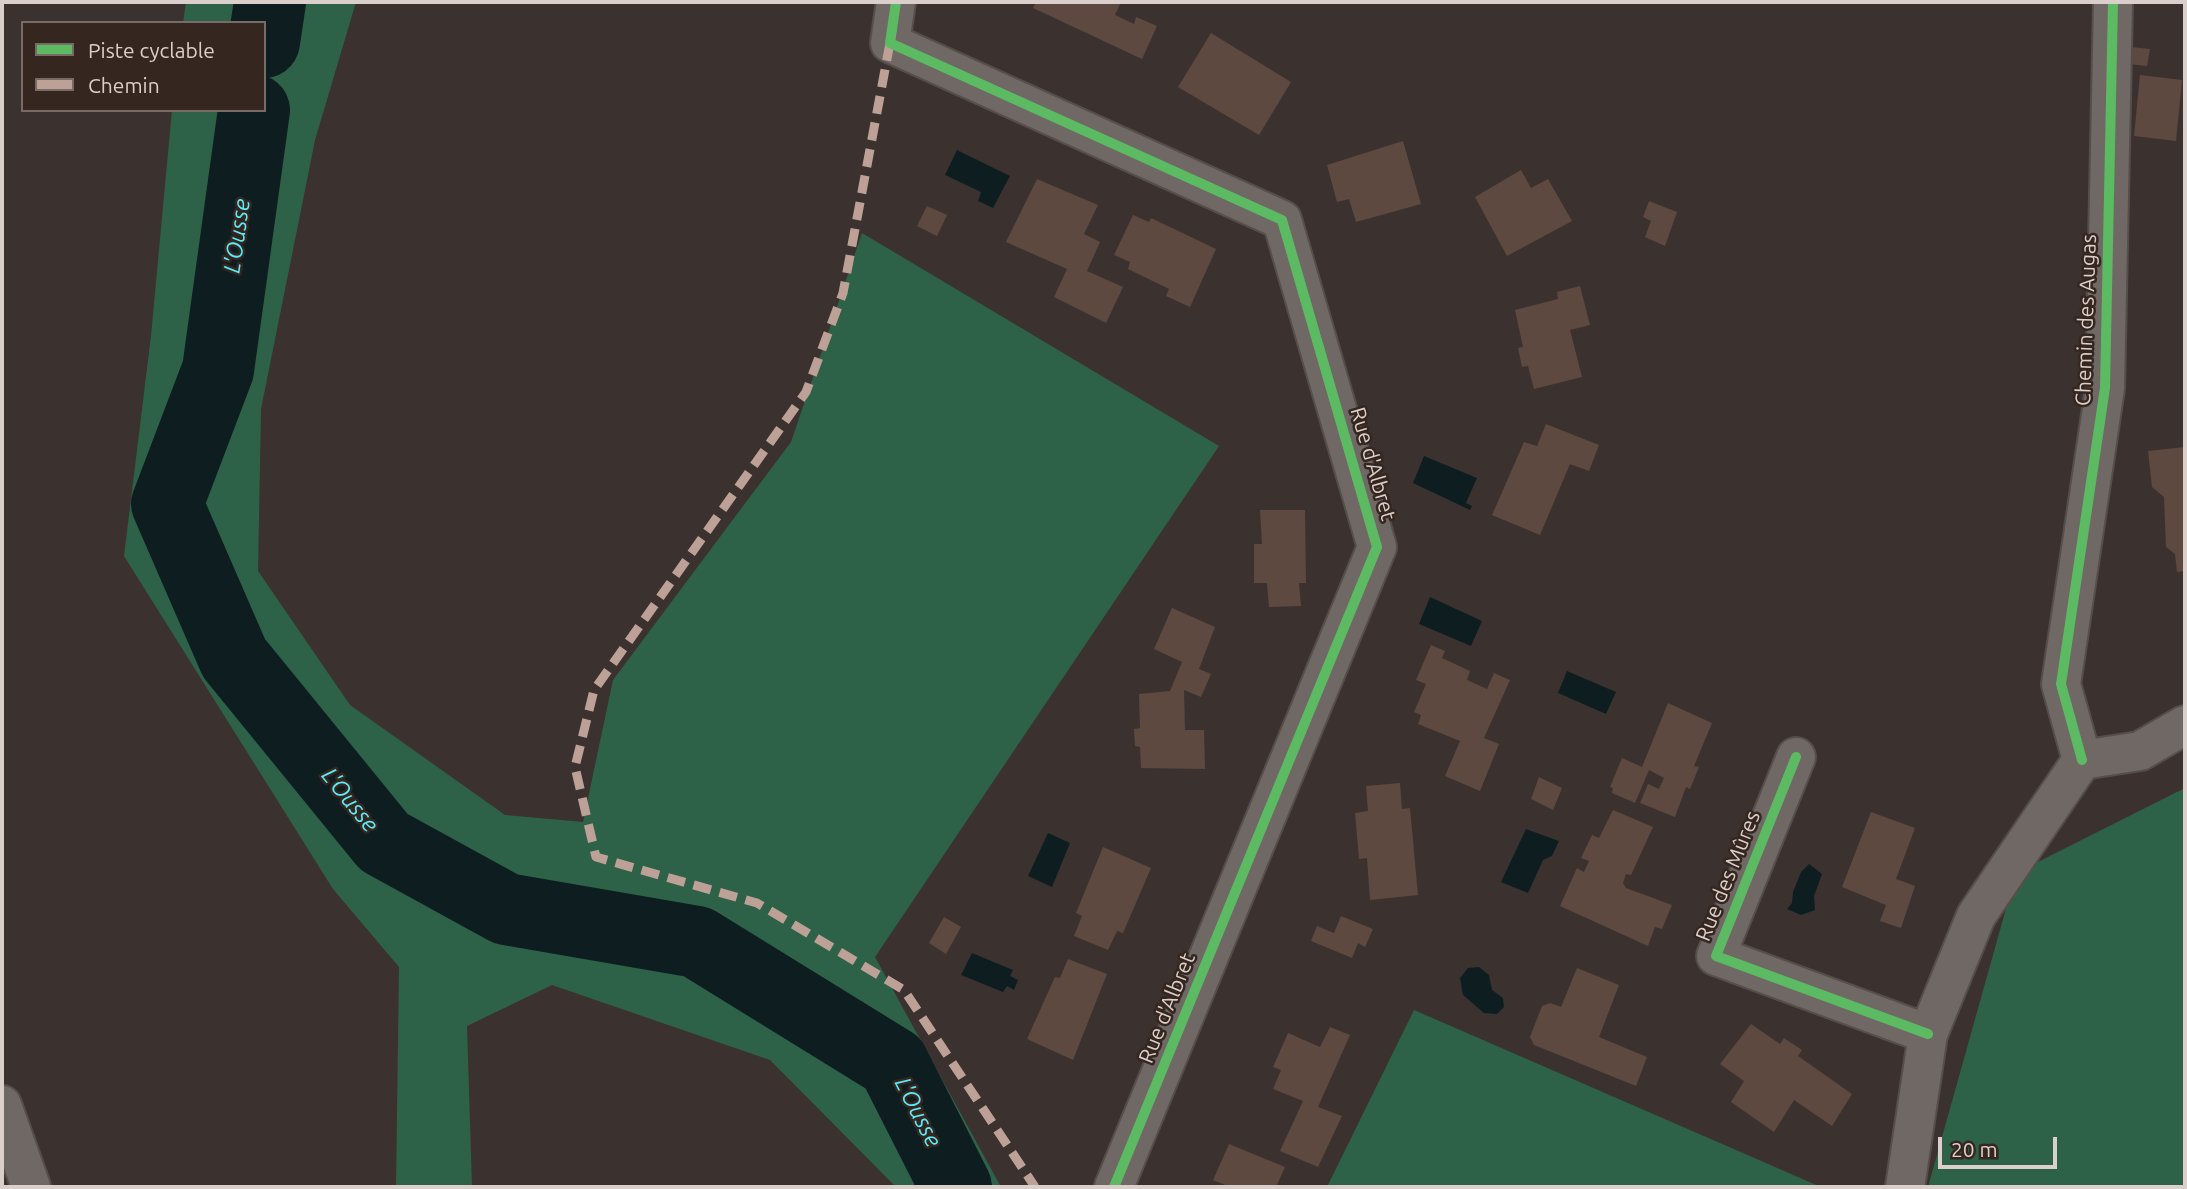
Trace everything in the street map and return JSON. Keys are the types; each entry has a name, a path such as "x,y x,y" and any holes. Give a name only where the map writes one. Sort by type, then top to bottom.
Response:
{"street":[{"name":"Rue d'Albret","path":"896,2 890,43 1282,220 1377,547 1114,1187"},
{"name":"Chemin des Augas","path":"2082,760 2061,684 2105,388 2113,2"},
{"path":"1905,1187 1928,1034 1976,916 2082,760 2140,751 2185,725"},
{"name":"Rue des Mûres","path":"1796,757 1716,956 1928,1034"},
{"path":"2,1105 31,1187"}],"green space":[{"path":"186,2 356,2 315,140 261,409 258,571 350,705 505,815 583,822 613,680 791,442 862,233 1219,446 875,957 1001,1187 896,1187 770,1060 552,985 467,1026 472,1187 396,1187 399,967 333,889 124,556 151,336 172,112 266,112 266,21 183,21"},
{"path":"2185,788 2185,1187 1928,1187 2016,873"},
{"path":"1414,1010 1821,1187 1327,1187"}],"shaded area":[{"path":"957,150 1010,176 993,208 978,201 981,192 945,175"},
{"path":"1424,456 1477,478 1466,503 1472,506 1470,510 1413,483"},
{"path":"1430,597 1482,621 1471,646 1419,624"},
{"path":"1567,671 1616,692 1606,714 1558,693"},
{"path":"1526,829 1559,841 1552,856 1543,860 1528,893 1501,882"},
{"path":"1048,833 1070,843 1052,887 1028,876"},
{"path":"1809,864 1822,874 1814,896 1815,910 1801,915 1787,909 1792,903 1793,892 1801,872"},
{"path":"972,953 1013,970 1010,976 1018,980 1014,990 1007,986 1003,992 961,975"},
{"path":"1479,967 1489,975 1492,990 1503,998 1504,1007 1497,1014 1484,1013 1463,995 1460,978 1468,968"}],"building":[{"path":"1036,2 1121,2 1115,15 1134,24 1136,17 1157,26 1142,59 1033,8"},
{"path":"1211,33 1291,82 1259,135 1178,87"},
{"path":"2131,47 2150,49 2147,66 2128,64"},
{"path":"2140,75 2182,80 2176,141 2134,136"},
{"path":"1403,141 1421,204 1356,222 1349,199 1337,202 1327,165"},
{"path":"1521,170 1531,188 1548,179 1572,221 1507,256 1475,197"},
{"path":"1037,179 1098,205 1084,234 1100,242 1087,271 1123,287 1106,323 1054,297 1067,269 1006,242"},
{"path":"1649,201 1677,212 1665,246 1645,237 1651,221 1643,217"},
{"path":"927,206 947,215 937,236 917,226"},
{"path":"1133,215 1149,222 1151,218 1216,249 1190,307 1166,296 1169,289 1128,269 1130,262 1114,255"},
{"path":"1580,286 1590,325 1570,330 1582,377 1534,389 1528,366 1522,367 1518,348 1523,347 1515,310 1558,299 1557,292"},
{"path":"1546,424 1599,445 1589,471 1570,464 1540,535 1492,515 1524,442 1537,446"},
{"path":"2185,447 2185,571 2177,572 2175,554 2166,547 2164,497 2152,487 2148,451"},
{"path":"1260,510 1305,510 1306,583 1299,583 1301,606 1269,607 1267,583 1254,583 1254,544 1262,544"},
{"path":"1172,608 1215,627 1199,669 1211,674 1201,697 1184,690 1185,730 1204,730 1205,769 1141,768 1140,747 1135,746 1134,729 1140,728 1139,694 1170,691 1182,662 1154,649"},
{"path":"1431,645 1445,651 1442,658 1470,671 1467,680 1487,689 1494,673 1510,680 1484,738 1499,744 1480,791 1445,776 1460,741 1418,724 1421,715 1414,712 1426,684 1416,680"},
{"path":"1668,703 1712,723 1694,766 1699,767 1690,789 1686,787 1675,817 1640,803 1648,784 1659,789 1664,778 1649,770 1635,803 1612,793 1613,788 1610,787 1622,758 1642,767"},
{"path":"1539,777 1562,788 1553,810 1531,799"},
{"path":"1400,783 1402,809 1410,808 1418,895 1370,900 1367,858 1359,859 1355,813 1368,811 1366,786"},
{"path":"1613,810 1653,827 1631,875 1626,874 1623,883 1626,888 1672,905 1662,929 1655,927 1648,946 1560,906 1577,868 1584,872 1589,861 1581,858 1592,835 1599,838"},
{"path":"1871,812 1915,828 1896,879 1915,886 1901,928 1880,921 1886,905 1842,887"},
{"path":"1103,847 1151,868 1123,933 1117,931 1108,950 1074,936 1082,916 1076,913"},
{"path":"1341,916 1373,929 1365,947 1358,943 1352,958 1311,941 1317,926 1334,933"},
{"path":"944,917 961,927 946,954 929,943"},
{"path":"1068,959 1107,974 1073,1060 1027,1039 1055,977 1060,978"},
{"path":"1577,968 1619,985 1599,1037 1647,1057 1636,1086 1534,1045 1530,1037 1542,1006 1550,1003 1561,1007"},
{"path":"1751,1024 1780,1044 1784,1038 1802,1050 1798,1056 1852,1094 1832,1126 1794,1100 1774,1132 1731,1102 1744,1081 1720,1064"},
{"path":"1330,1027 1350,1035 1318,1107 1342,1116 1318,1167 1280,1151 1303,1101 1273,1089 1281,1070 1273,1067 1288,1033 1320,1047"},
{"path":"1229,1144 1285,1167 1276,1187 1230,1187 1213,1180"}],"waterway":[{"name":"L'Ousse","path":"266,29 270,2"},
{"name":"L'Ousse","path":"254,112 218,370 167,504 234,658 384,842 506,909 697,942 893,1063 956,1187"}],"marked path":[{"path":"890,43 843,293 806,392 594,690 575,767 596,857 757,903 904,990 1035,1187"}],"cycle path":[{"path":"896,2 890,43 1282,220 1377,547 1114,1187"},
{"path":"2082,760 2061,684 2105,388 2113,2"},
{"path":"1796,757 1716,956 1928,1034"}]}
